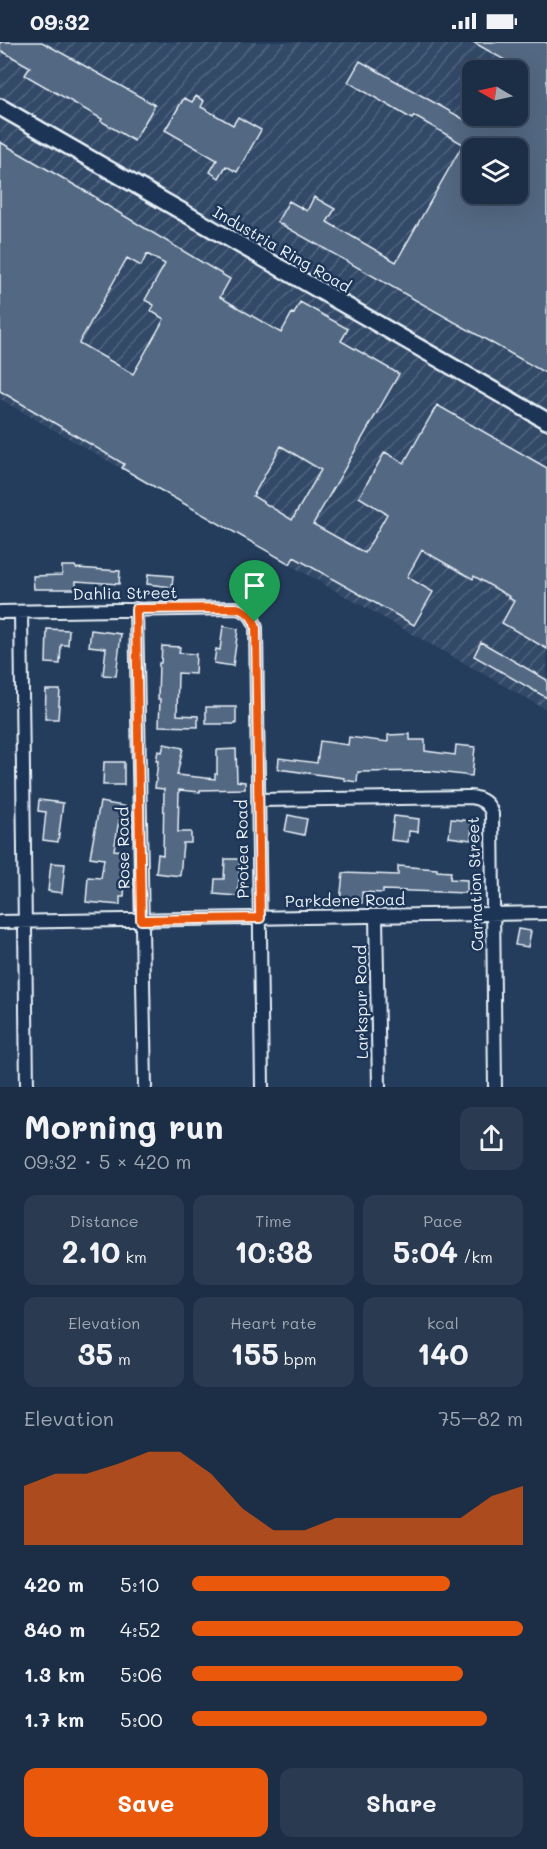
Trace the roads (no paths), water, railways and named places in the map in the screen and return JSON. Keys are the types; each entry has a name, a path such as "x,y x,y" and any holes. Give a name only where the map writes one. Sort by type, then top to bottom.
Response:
{"street":[{"name":"Industria Ring Road","path":"0,107 547,421"},
{"name":"Dahlia Street","path":"0,612 237,608 249,613"},
{"name":"Rose Road","path":"136,609 145,1087"},
{"path":"21,612 27,1087"},
{"name":"Protea Road","path":"249,613 256,628 262,1087"},
{"name":"Carnation Street","path":"258,800 470,797 480,799 489,808 492,814 495,1087"},
{"name":"Parkdene Road","path":"0,922 547,913"},
{"name":"Larkspur Road","path":"376,916 379,1087"}]}
